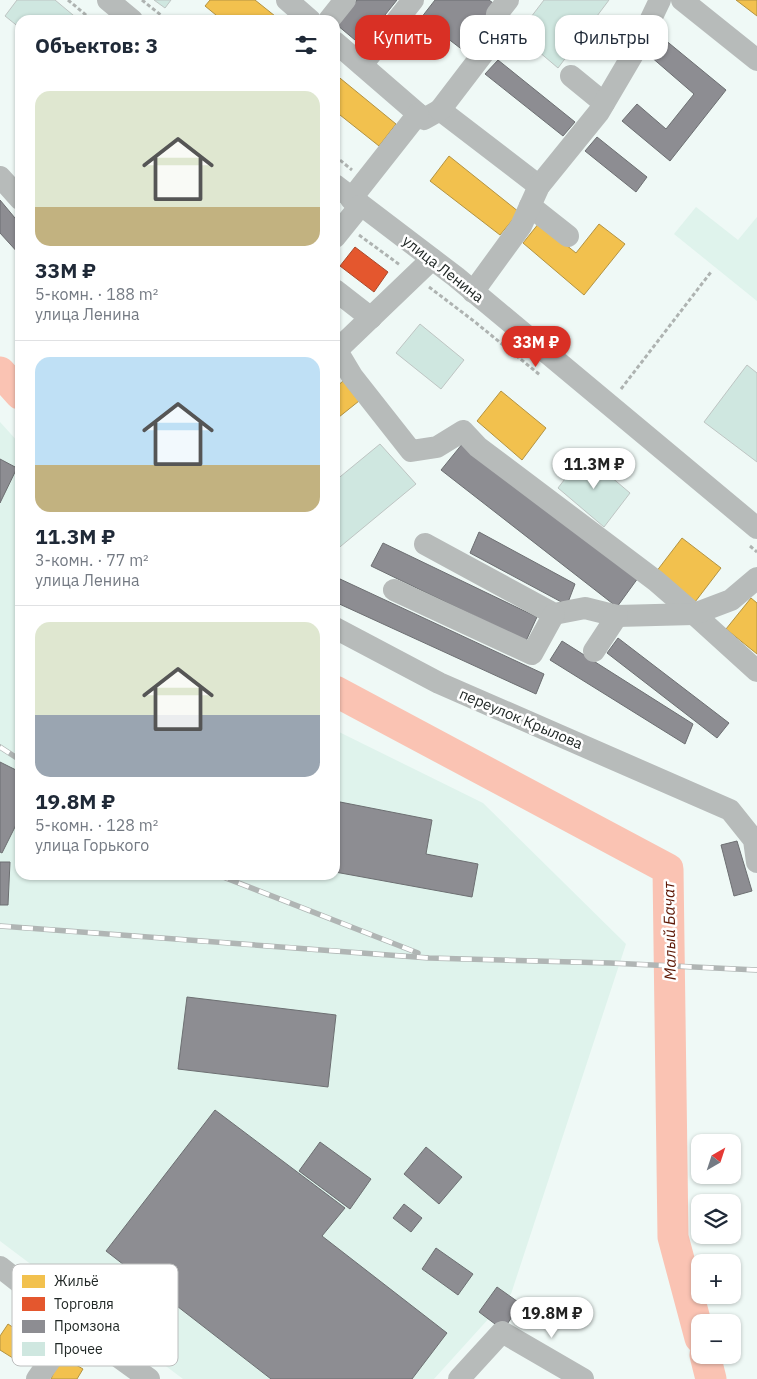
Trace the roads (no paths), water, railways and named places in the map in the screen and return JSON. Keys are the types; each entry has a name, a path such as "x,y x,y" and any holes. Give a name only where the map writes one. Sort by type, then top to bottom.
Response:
{"street":[{"path":"108,0 131,14"},
{"path":"287,0 304,15"},
{"path":"333,15 345,0"},
{"path":"362,65 413,0"},
{"path":"340,46 424,119 440,110 495,38 497,14 508,0"},
{"path":"474,292 521,226 535,196 599,112 639,44 660,0"},
{"path":"682,0 757,60"},
{"path":"571,76 604,103"},
{"path":"440,110 535,196 568,236"},
{"path":"340,231 349,196 418,114"},
{"path":"0,177 15,194"},
{"name":"улица Ленина","path":"349,196 474,292 756,523"},
{"path":"340,348 432,259"},
{"path":"340,294 371,318"},
{"path":"340,358 411,451 437,447 463,431 478,447 656,582 757,671"},
{"path":"425,544 554,614 585,608 617,616 694,614 732,600 757,578"},
{"path":"394,590 532,654 554,614"},
{"path":"594,652 617,616"},
{"name":"переулок Крылова","path":"340,631 439,683 730,810 754,840 757,862"},
{"path":"0,1267 12,1276"},
{"path":"459,1379 502,1332 583,1379"},
{"path":"37,1379 46,1366"},
{"path":"131,1366 149,1379"}],"waterway":[{"name":"Малый Бачат","path":"0,372 15,388"},
{"name":"Малый Бачат","path":"340,694 668,869 673,1237 694,1314"},
{"name":"Малый Бачат","path":"707,1364 711,1379"}],"railway":[{"path":"0,747 15,757"},
{"path":"231,880 418,953"},
{"path":"0,926 429,958 610,963 757,970"}]}
